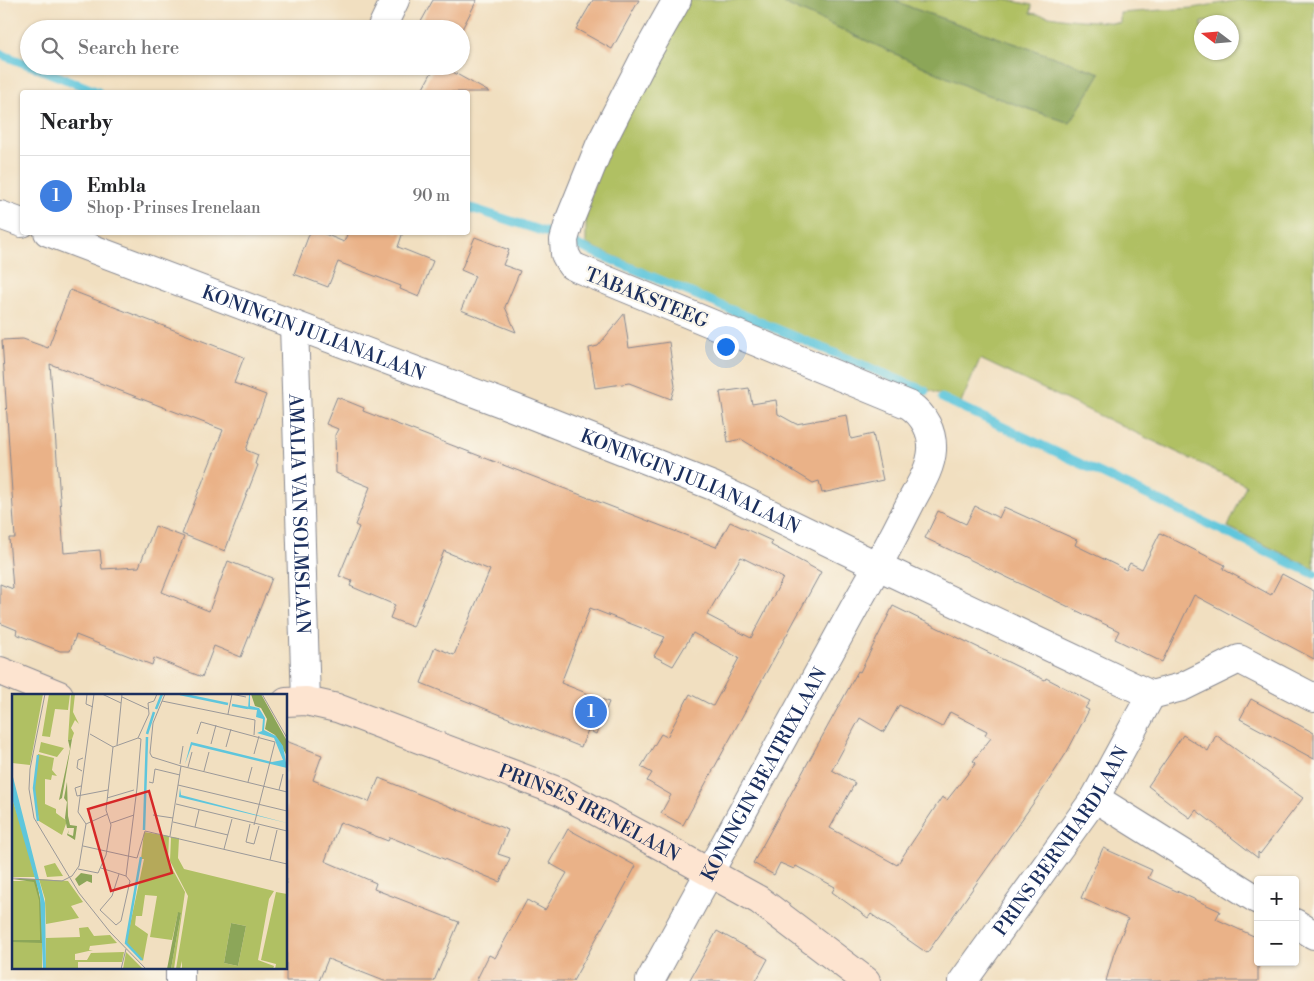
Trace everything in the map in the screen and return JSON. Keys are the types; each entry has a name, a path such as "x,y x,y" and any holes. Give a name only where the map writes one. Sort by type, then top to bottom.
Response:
{"street":[{"path":"385,20 395,0"},
{"name":"TABAKSTEEG","path":"677,0 600,145 570,219 564,240 565,254 571,265 577,268 904,403 918,412 923,418 931,436 931,457 925,474 878,566"},
{"path":"0,214 20,222"},
{"name":"KONINGIN JULIANALAAN","path":"56,235 512,407 714,486 1151,695"},
{"name":"AMALIA VAN SOLMSLAAN","path":"294,325 296,702"},
{"name":"KONINGIN BEATRIXLAAN","path":"650,981 878,566"},
{"path":"1151,695 1182,687 1238,659 1314,698"},
{"path":"0,672 56,694"},
{"name":"PRINS BERNHARDLAAN","path":"963,981 1096,798 1151,695"},
{"name":"PRINSES IRENELAAN","path":"296,702 337,708 560,792 759,900 866,981"},
{"path":"1096,798 1254,897"},
{"path":"1299,926 1314,935"},
{"path":"180,968 180,981"}],"green space":[{"path":"688,0 777,0 977,91 1070,123 1100,73 912,8 895,0 1008,0 1032,5 1031,13 1068,19 1120,23 1120,13 1192,8 1240,0 1314,0 1314,569 1228,527 1246,485 980,359 961,403 831,350 586,244 586,211 599,169"},
{"path":"777,0 895,0 912,8 1100,73 1070,123 977,91"}],"building":[{"path":"433,0 477,0 467,20 422,20"},
{"path":"593,0 639,0 612,49 576,29"},
{"path":"430,75 458,75 489,92 470,92 470,90 422,90"},
{"path":"309,235 327,235 344,242 347,235 402,235 398,247 433,261 419,297 400,289 401,286 338,262 328,287 294,274"},
{"path":"475,237 509,250 503,265 520,271 505,307 516,332 461,310 475,276 461,270"},
{"path":"70,290 244,357 234,383 266,395 246,450 258,455 255,464 258,465 225,551 182,534 223,430 50,364 64,553 100,550 102,569 139,567 155,526 184,537 162,592 209,611 228,561 272,578 241,657 214,646 202,677 154,658 152,665 76,635 70,651 60,651 16,634 17,630 0,623 0,584 13,589 9,538 15,538 2,340 23,339 48,348"},
{"path":"624,314 629,348 669,342 675,386 671,399 629,383 595,388 589,348 598,346"},
{"path":"749,388 752,404 776,400 778,414 796,424 847,415 851,439 873,434 883,480 822,493 819,481 813,483 741,439 728,442 720,392"},
{"path":"337,397 364,408 363,411 716,547 730,522 772,541 771,545 821,572 683,825 661,813 671,795 647,781 652,773 641,767 661,734 667,737 690,694 713,706 739,658 693,633 673,666 654,656 665,637 590,608 561,683 609,702 596,734 588,730 581,747 421,683 435,647 454,655 490,570 444,551 413,627 390,618 395,605 350,586 352,581 339,576 359,527 355,525 370,487 336,473 335,435 338,429 326,424","holes":["741,557 783,578 751,638 707,615"]},
{"path":"975,506 999,518 1004,507 1077,540 1075,545 1126,570 1130,563 1142,569 1160,533 1225,565 1223,569 1271,595 1282,574 1314,591 1314,659 1194,595 1162,662 1115,639 1119,631 925,538 938,511 966,524"},
{"path":"893,606 1045,680 1046,678 1090,701 1085,708 1089,710 1067,752 1042,791 927,953 871,914 868,918 832,892 835,887 796,866 794,869 780,863 774,875 753,863 858,671 860,672","holes":["899,705 942,727 950,712 987,731 985,735 991,738 973,761 976,763 947,800 942,797 897,865 830,828 855,783 832,770 860,718 884,732"]},
{"path":"1251,699 1314,733 1314,759 1240,719"},
{"path":"1183,735 1208,751 1216,735 1303,798 1260,854 1258,852 1258,858 1196,810 1190,818 1148,786"},
{"path":"288,742 322,755 313,780 369,802 379,778 508,830 498,854 510,858 500,882 390,837 388,841 340,822 325,861 376,883 374,889 459,922 434,981 384,981 328,959 319,981 286,981 286,968 288,968"},
{"path":"568,829 636,866 573,981 476,981 489,955 495,958 527,900 545,910 567,873 549,863"},
{"path":"1103,848 1152,870 1148,878 1220,911 1216,919 1254,936 1254,966 1258,966 1258,981 1106,981 1114,953 1128,919 1081,898"},
{"path":"717,931 768,959 756,981 689,981"}],"waterway":[{"path":"0,54 20,62"},
{"path":"55,75 93,90"},
{"path":"470,208 554,235"},
{"path":"572,243 925,391"},
{"path":"942,398 1314,574"}],"place":[{"name":"Embla","path":"591,712"}]}
